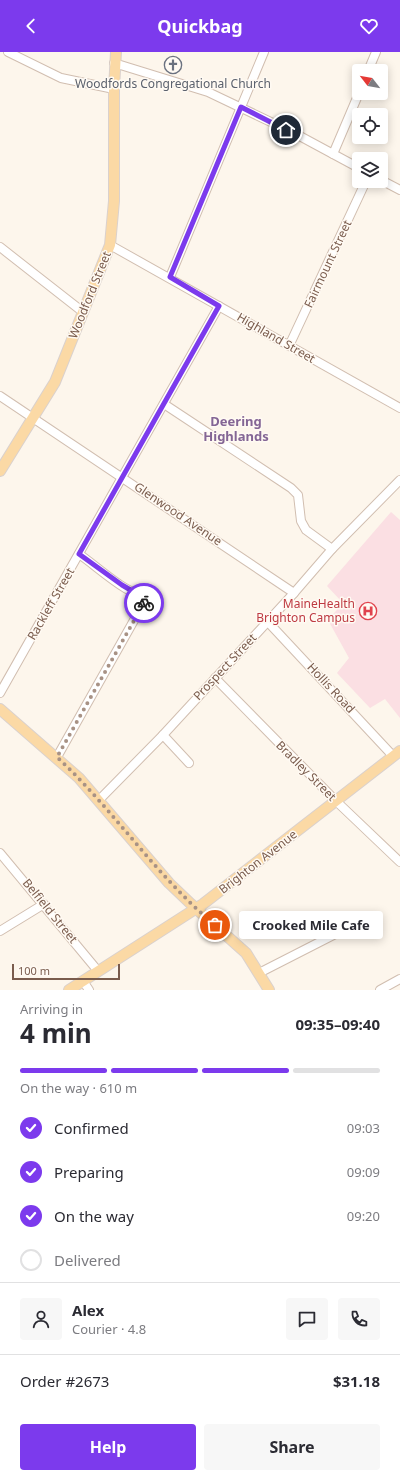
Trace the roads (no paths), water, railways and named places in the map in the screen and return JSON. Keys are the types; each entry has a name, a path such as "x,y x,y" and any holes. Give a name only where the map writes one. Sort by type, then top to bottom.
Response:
{"main road":[{"name":"Woodford Street","path":"0,471 55,382 110,245 114,201 114,63 116,52"},
{"path":"0,709 57,757 99,800 169,883 196,909 246,952 269,990"},
{"name":"Brighton Avenue","path":"69,990 196,909 397,754"}],"street":[{"path":"8,52 41,70 61,78 114,89"},
{"path":"170,277 264,52"},
{"path":"371,64 376,52"},
{"path":"114,63 190,86 241,107 352,164"},
{"path":"333,154 356,100"},
{"path":"388,183 399,188"},
{"name":"Fairmount Street","path":"289,346 363,188"},
{"name":"Highland Street","path":"110,245 170,277 400,408"},
{"path":"0,247 84,312"},
{"name":"Rackleff Street","path":"0,693 219,306"},
{"name":"Glenwood Avenue","path":"0,396 294,593"},
{"path":"164,404 291,488 298,495 301,521 306,530 332,549"},
{"name":"Prospect Street","path":"99,800 163,735 294,593 332,549 400,480"},
{"path":"79,554 122,585 146,599 157,600"},
{"path":"57,757 146,599"},
{"name":"Hollis Road","path":"268,621 397,754"},
{"name":"Bradley Street","path":"215,678 336,801 400,862"},
{"path":"163,735 189,763"},
{"name":"Belfield Street","path":"0,853 44,904 98,971"},
{"path":"0,931 44,904"},
{"path":"260,974 355,924"},
{"path":"380,990 400,979"},
{"path":"83,981 89,990"}],"place":[{"name":"Woodfords Congregational Church","path":"173,65"},
{"name":"MaineHealth Brighton Campus","path":"368,611"},
{"name":"Crooked Mile Cafe","path":"215,925"}],"district":[{"name":"Deering Highlands","path":"236,428"}]}
